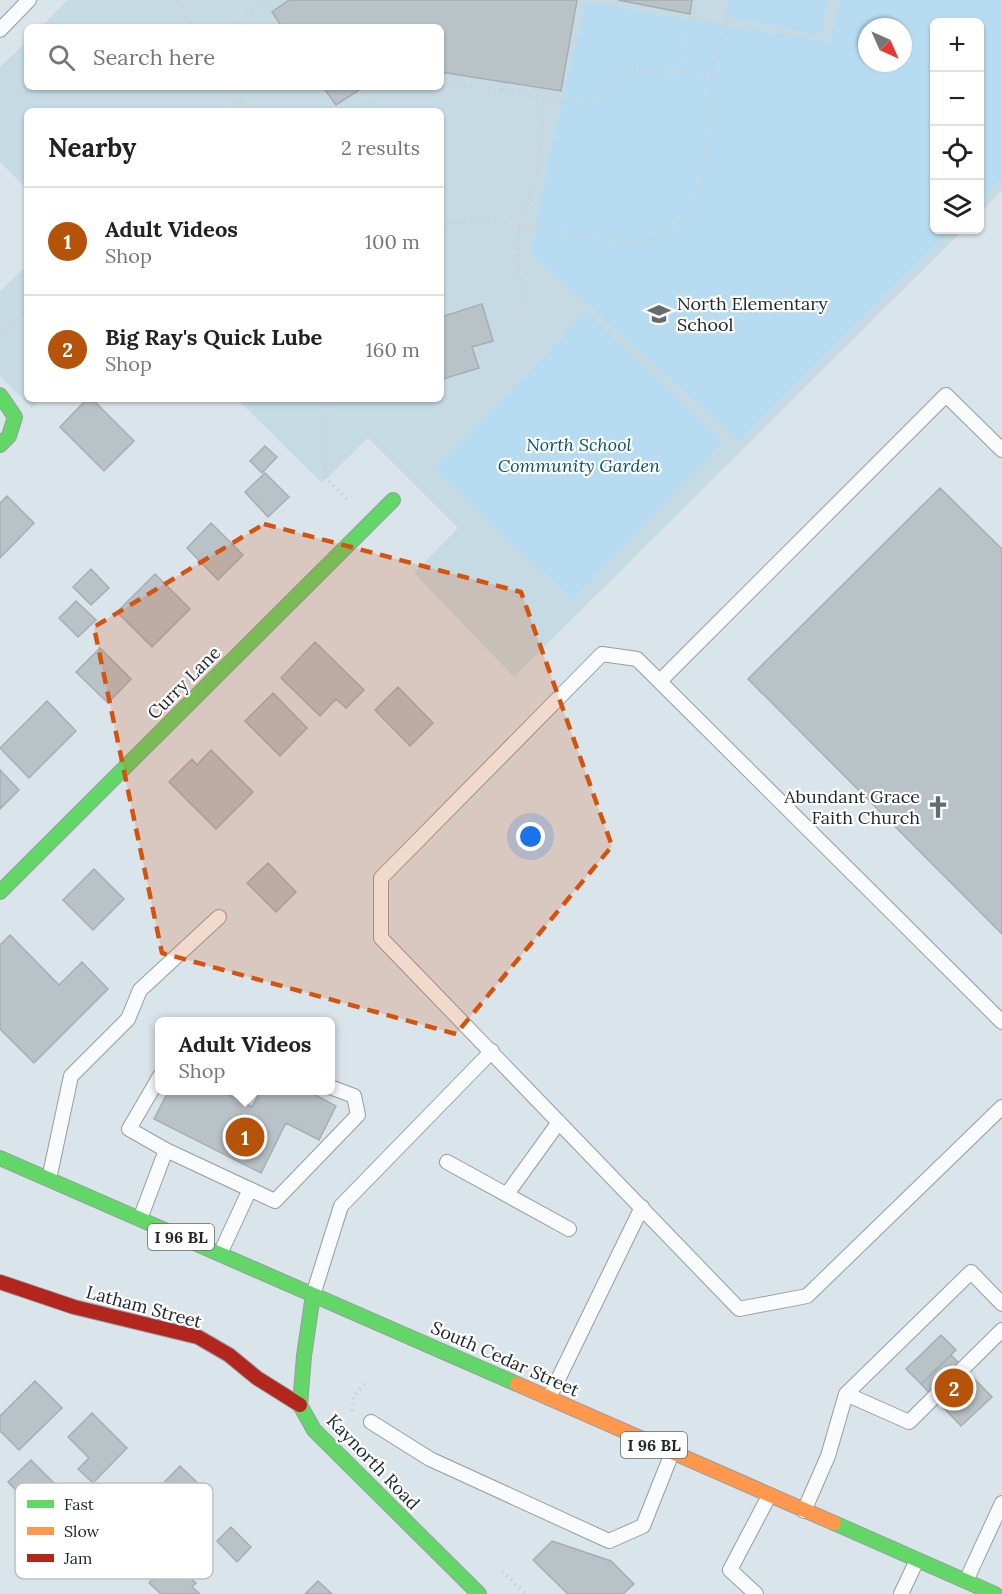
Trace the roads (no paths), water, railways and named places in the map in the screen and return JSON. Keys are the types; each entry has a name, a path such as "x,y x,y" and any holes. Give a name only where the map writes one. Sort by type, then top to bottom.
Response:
{"street":[{"path":"0,395 15,417 9,436 0,445"},
{"name":"Curry Lane","path":"0,892 393,500"},
{"name":"South Cedar Street","path":"0,1158 994,1594"},
{"name":"Latham Street","path":"0,1282 74,1307 198,1337 229,1355 257,1378 300,1405"},
{"path":"300,1405 313,1295"},
{"name":"Kaynorth Road","path":"300,1405 314,1430 479,1594"}],"lane":[{"path":"0,30 29,0"},
{"path":"660,681 946,394 1002,450"},
{"path":"1002,1022 637,659 602,654 381,878 381,938 739,1309 807,1296 1002,1107"},
{"path":"49,1179 71,1076 128,1019 141,990 219,917"},
{"path":"313,1295 341,1206 492,1051"},
{"path":"155,1083 129,1129 166,1150 275,1201 357,1115 354,1096 335,1089"},
{"path":"507,1194 559,1122"},
{"path":"140,1219 166,1150"},
{"path":"447,1162 569,1229"},
{"path":"220,1254 250,1189"},
{"path":"549,1398 642,1207"},
{"path":"804,1511 828,1456 846,1394 971,1272 1002,1304"},
{"path":"846,1394 909,1422 1002,1330"},
{"path":"371,1422 430,1459 609,1541 643,1527 672,1453"},
{"path":"756,1594 730,1570 769,1496"},
{"path":"966,1581 1002,1503"},
{"path":"901,1594 917,1560"}],"place":[{"name":"North Elementary School","path":"659,314"},
{"name":"Abundant Grace Faith Church","path":"938,807"},
{"name":"Adult Videos","path":"245,1137"},
{"name":"Big Ray's Quick Lube","path":"954,1388"}],"park label":[{"name":"North School Community Garden","path":"579,455"}]}
